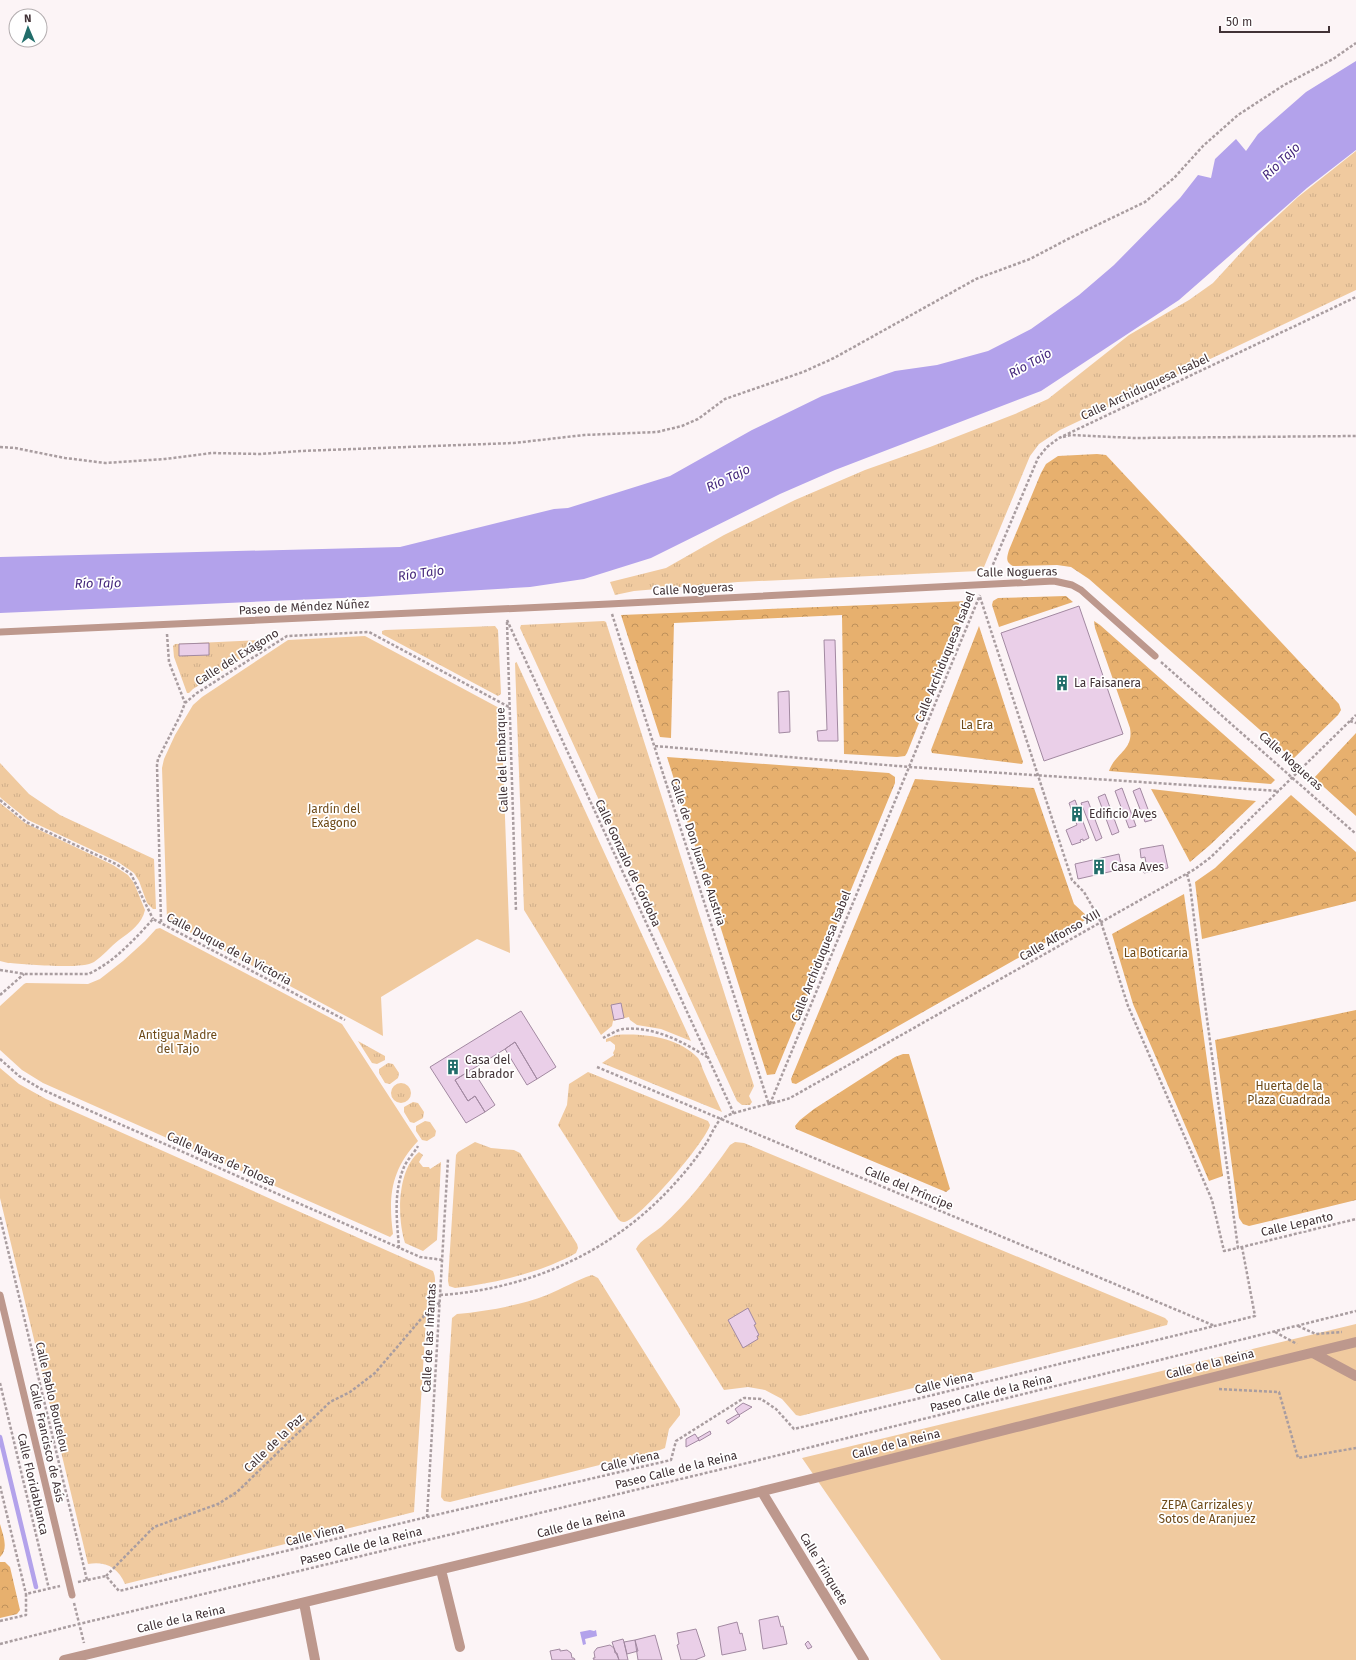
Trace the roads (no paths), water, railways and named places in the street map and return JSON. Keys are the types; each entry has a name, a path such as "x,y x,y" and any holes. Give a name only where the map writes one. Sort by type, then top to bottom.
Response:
{"street":[{"name":"Calle de la Reina","path":"64,1660 87,1657 762,1492 1356,1342"},
{"path":"1313,1352 1356,1376"},
{"name":"Calle Trinquete","path":"762,1492 862,1660"},
{"path":"442,1570 460,1647"},
{"path":"304,1603 315,1660"}],"lane":[{"name":"Calle Nogueras","path":"609,604 1054,581 1072,585 1086,595 1155,656"},
{"name":"Paseo de Méndez Núñez","path":"0,632 609,604"},
{"name":"Calle Francisco de Asís","path":"0,1295 72,1595"}],"water":[{"name":"Río Tajo","path":"1356,61 1356,150 1307,188 1179,300 1041,391 835,470 780,494 651,558 584,579 530,587 365,597 0,613 0,557 400,547 554,509 568,508 670,476 752,430 822,396 895,371 937,365 988,351 1031,329 1079,295 1114,265 1180,198 1198,175 1211,178 1215,159 1236,139 1246,151 1258,134 1306,92"},
{"path":"596,1630 597,1636 585,1639 586,1644 583,1645 580,1632"}],"waterway":[{"path":"0,1437 36,1587"}],"place":[{"name":"La Faisanera","path":"1062,683"},
{"name":"Edificio Aves","path":"1077,814"},
{"name":"Casa Aves","path":"1099,867"},
{"name":"Casa del Labrador","path":"453,1067"}],"park label":[{"name":"La Era","path":"977,725"},
{"name":"Jardín del Exágono","path":"334,816"},
{"name":"La Boticaria","path":"1156,953"},
{"name":"Antigua Madre del Tajo","path":"178,1042"},
{"name":"Huerta de la Plaza Cuadrada","path":"1289,1093"},
{"name":"ZEPA Carrizales y Sotos de Aranjuez","path":"1207,1512"}]}
